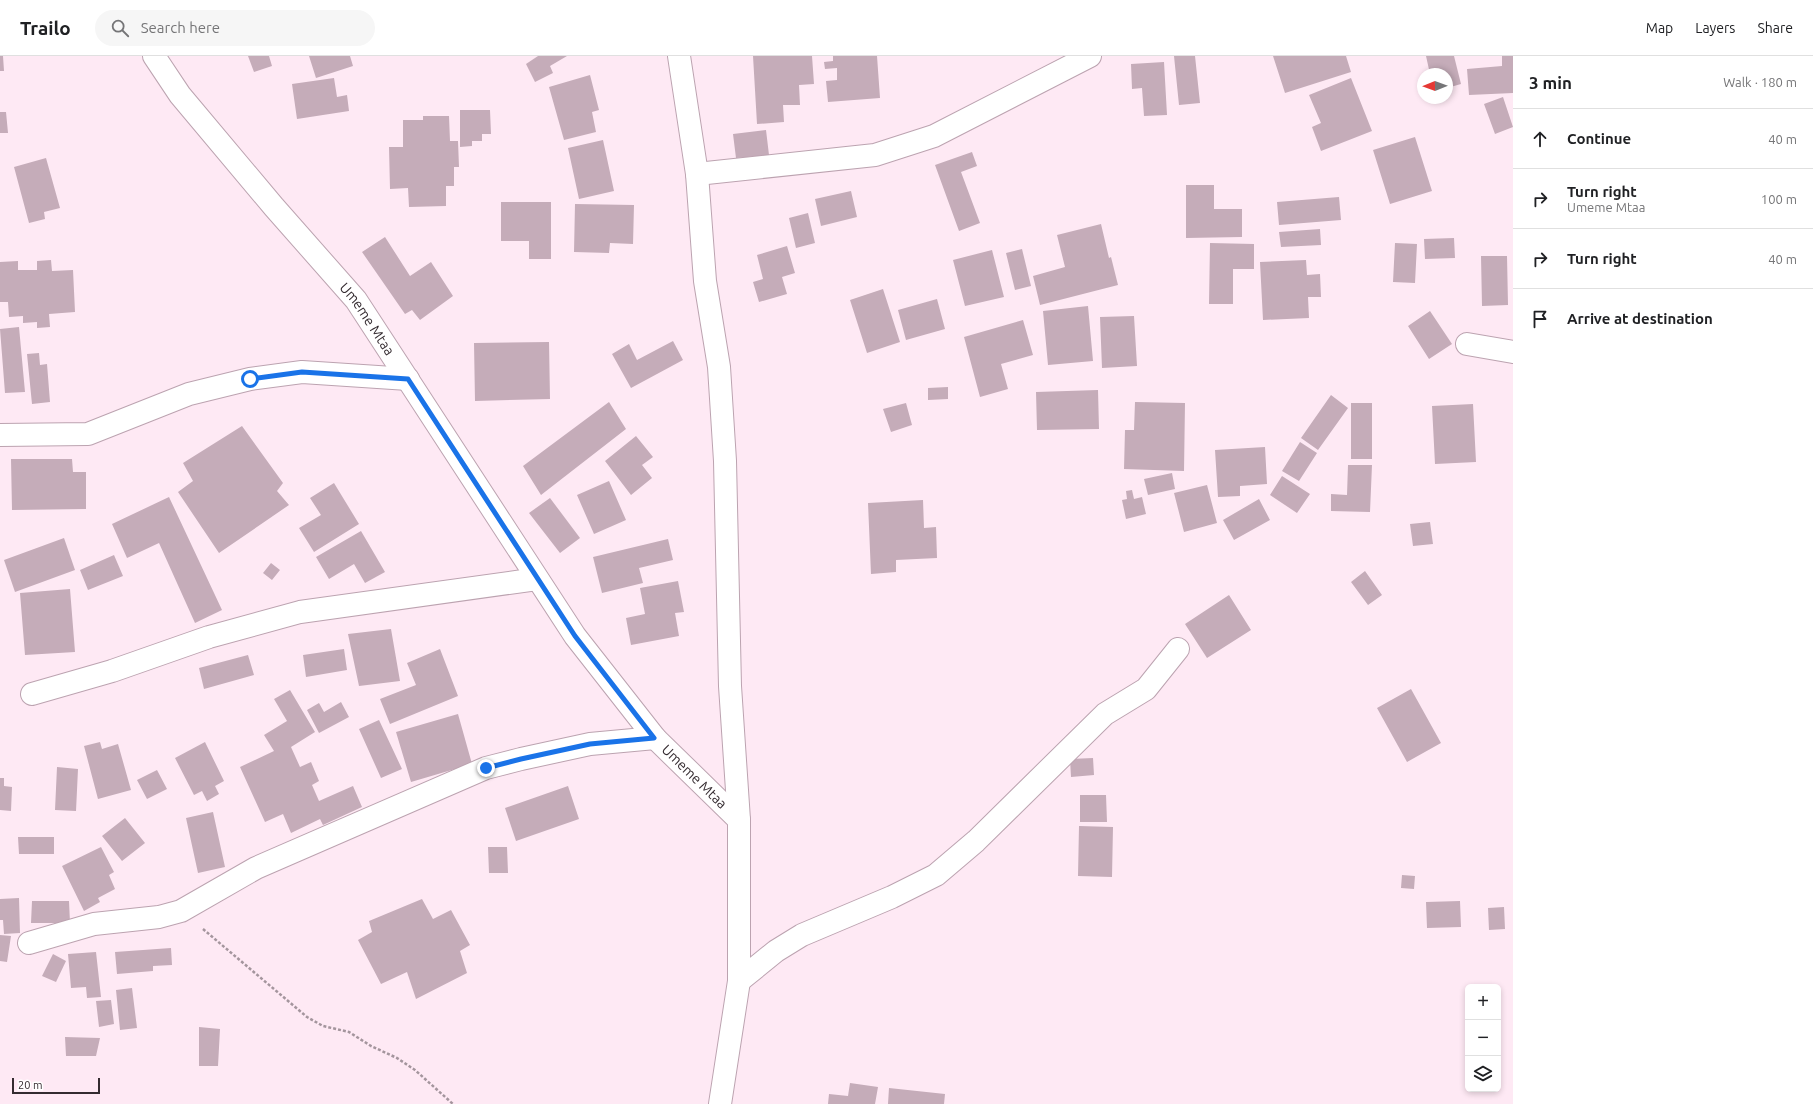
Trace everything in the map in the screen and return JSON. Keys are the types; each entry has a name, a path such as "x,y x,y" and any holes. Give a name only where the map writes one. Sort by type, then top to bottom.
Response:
{"street":[{"name":"Umeme Mtaa","path":"154,56 180,95 274,207 356,300 575,636 654,738 739,820"},
{"path":"679,56 697,174 705,281 719,367 725,461 730,686 739,820 739,981 720,1104"},
{"path":"697,174 875,155 934,136 1090,56"},
{"path":"1467,344 1513,352"},
{"path":"0,435 88,434 189,394 250,379 302,372 408,379"},
{"path":"32,694 112,671 209,637 300,612 537,579"},
{"path":"739,981 776,951 802,935 892,897 936,875 976,841 1105,714 1146,689 1178,649"},
{"path":"29,943 94,924 159,917 181,910 256,868 486,768 590,744 654,738"}],"path":[{"path":"181,910 307,1017 323,1026 349,1032 372,1046 397,1058 414,1070 453,1104"}],"building":[{"path":"0,56 3,56 4,71 0,71"},
{"path":"248,56 269,56 272,66 254,72"},
{"path":"309,56 350,56 353,66 316,78"},
{"path":"538,56 567,56 550,66 553,73 535,82 526,64"},
{"path":"753,56 812,56 814,84 799,85 800,105 783,105 784,122 757,124"},
{"path":"833,56 877,56 880,98 828,102 826,81 837,80 837,68 825,69 824,62 833,61"},
{"path":"1174,56 1195,56 1200,103 1179,105"},
{"path":"1273,56 1346,56 1351,72 1285,93"},
{"path":"1426,56 1454,56 1461,84 1453,86 1453,68 1429,68"},
{"path":"1502,56 1513,56 1513,93 1469,95 1467,69 1502,66"},
{"path":"1164,62 1167,115 1144,116 1142,88 1132,89 1131,64"},
{"path":"590,75 599,110 592,112 596,132 564,140 549,87"},
{"path":"334,78 337,97 347,95 349,111 297,119 292,84"},
{"path":"1351,78 1372,131 1321,151 1312,127 1321,123 1309,95"},
{"path":"1503,97 1513,127 1495,134 1484,104"},
{"path":"460,110 490,110 491,134 482,134 482,141 472,141 472,146 460,147"},
{"path":"0,112 6,112 8,133 0,133"},
{"path":"423,116 449,116 450,141 458,141 459,167 454,167 454,186 446,186 446,206 409,207 408,188 390,189 389,147 403,147 403,120 423,120"},
{"path":"766,130 769,155 736,158 733,134"},
{"path":"1415,137 1432,191 1390,204 1373,150"},
{"path":"603,140 614,191 579,199 568,148"},
{"path":"972,152 977,166 961,172 980,223 959,231 935,165"},
{"path":"46,158 60,208 44,212 45,219 29,223 14,167"},
{"path":"1186,185 1214,185 1214,209 1242,209 1242,237 1186,238"},
{"path":"851,191 857,217 821,226 815,199"},
{"path":"1339,197 1341,220 1279,225 1277,202"},
{"path":"501,202 551,202 551,259 529,259 529,241 501,241"},
{"path":"575,204 634,205 633,244 610,243 609,253 574,252"},
{"path":"808,213 815,243 796,248 789,218"},
{"path":"1101,224 1109,258 1111,257 1118,285 1040,305 1033,276 1065,267 1057,235"},
{"path":"1320,229 1321,245 1281,247 1279,232"},
{"path":"385,237 410,276 431,262 453,296 420,320 412,310 405,314 362,252"},
{"path":"1454,238 1455,258 1425,259 1424,239"},
{"path":"1210,243 1254,244 1254,269 1233,269 1233,304 1209,304"},
{"path":"1395,243 1417,244 1415,283 1393,282"},
{"path":"787,246 795,273 782,277 787,294 759,302 753,282 763,279 757,255"},
{"path":"1022,249 1031,286 1015,290 1006,253"},
{"path":"992,250 1004,297 965,306 953,260"},
{"path":"1481,256 1507,256 1508,305 1482,306"},
{"path":"51,260 52,271 73,270 75,312 49,314 50,327 37,328 37,322 23,323 23,316 9,317 8,302 0,302 0,262 18,261 18,270 37,270 37,261"},
{"path":"1306,260 1307,275 1320,274 1321,297 1308,297 1309,318 1263,320 1260,262"},
{"path":"883,289 900,342 867,353 850,300"},
{"path":"937,299 945,329 906,340 898,310"},
{"path":"1088,306 1093,361 1048,365 1043,311"},
{"path":"1430,311 1452,344 1429,359 1408,326"},
{"path":"1134,316 1137,366 1102,368 1100,317"},
{"path":"1023,320 1033,355 1001,364 1008,389 980,397 964,337"},
{"path":"19,327 25,392 5,393 0,329"},
{"path":"673,341 683,360 631,388 612,354 629,344 637,360"},
{"path":"549,342 550,399 475,401 474,343"},
{"path":"39,353 40,365 47,364 50,402 32,404 27,354"},
{"path":"948,387 948,399 928,400 928,388"},
{"path":"1098,390 1099,429 1037,430 1036,392"},
{"path":"1331,395 1348,408 1318,450 1301,438"},
{"path":"609,402 626,429 541,495 523,466"},
{"path":"1135,402 1185,403 1184,471 1124,469 1125,430 1134,430"},
{"path":"906,403 912,425 891,432 883,409"},
{"path":"1351,403 1372,403 1372,459 1351,459"},
{"path":"1473,404 1476,462 1435,464 1432,406"},
{"path":"242,426 283,483 277,491 289,505 219,553 178,492 193,481 183,463"},
{"path":"636,436 653,457 642,465 652,478 631,495 605,461"},
{"path":"1300,442 1317,453 1299,481 1282,471"},
{"path":"1265,447 1267,484 1240,486 1240,496 1218,497 1215,450"},
{"path":"11,459 72,459 73,472 86,472 86,509 12,510"},
{"path":"1348,465 1372,465 1370,512 1331,511 1331,494 1347,495"},
{"path":"1172,473 1175,489 1148,495 1144,479"},
{"path":"1282,476 1310,494 1297,513 1270,495"},
{"path":"609,481 626,520 594,534 577,495"},
{"path":"334,483 359,524 314,552 299,528 321,515 310,498"},
{"path":"1207,485 1217,523 1184,532 1174,493"},
{"path":"1132,490 1134,499 1142,497 1146,514 1126,519 1122,500 1127,499 1126,491"},
{"path":"169,497 222,610 195,623 159,543 127,558 112,524"},
{"path":"550,498 580,538 560,553 529,513"},
{"path":"1259,499 1270,520 1234,540 1223,520"},
{"path":"923,500 924,528 936,527 937,558 896,560 896,572 871,574 868,503"},
{"path":"1430,522 1433,544 1413,546 1410,524"},
{"path":"361,531 385,572 365,583 354,564 329,579 316,557"},
{"path":"64,538 75,570 15,592 4,560"},
{"path":"668,539 673,560 639,568 643,583 602,593 593,557"},
{"path":"114,555 123,576 88,590 80,570"},
{"path":"271,563 280,570 272,580 263,573"},
{"path":"1365,571 1382,595 1368,605 1351,582"},
{"path":"678,581 684,612 675,613 679,636 631,645 626,618 645,614 640,588"},
{"path":"70,589 75,652 25,655 20,593"},
{"path":"1229,595 1251,630 1207,658 1185,624"},
{"path":"391,629 400,681 359,686 348,634"},
{"path":"344,649 347,670 306,677 303,655"},
{"path":"440,649 458,696 390,724 380,699 416,685 407,663"},
{"path":"248,655 254,675 204,689 199,668"},
{"path":"1411,689 1441,743 1407,762 1377,708"},
{"path":"290,690 315,732 291,747 300,767 311,762 319,781 312,785 319,801 353,786 362,807 323,825 320,819 291,833 283,814 265,822 240,767 274,751 264,735 287,721 274,699"},
{"path":"341,702 349,717 319,733 307,710 319,703 324,712"},
{"path":"458,714 472,764 411,782 396,732"},
{"path":"379,720 402,769 381,778 359,729"},
{"path":"100,742 102,749 118,744 131,790 98,799 84,746"},
{"path":"205,742 224,781 215,786 219,794 207,801 202,791 194,795 175,758"},
{"path":"1093,758 1094,775 1071,777 1070,759"},
{"path":"57,767 78,769 76,811 55,810"},
{"path":"157,770 167,789 147,799 137,780"},
{"path":"0,778 4,778 4,786 12,787 11,811 0,810"},
{"path":"568,786 579,819 516,841 505,808"},
{"path":"1080,795 1106,795 1107,822 1080,822"},
{"path":"213,812 225,867 198,873 186,818"},
{"path":"125,818 145,843 122,861 102,836"},
{"path":"1079,826 1113,827 1112,877 1078,876"},
{"path":"18,837 54,837 54,854 19,854"},
{"path":"101,847 114,872 109,875 115,889 98,898 100,902 84,911 62,866"},
{"path":"488,847 507,847 508,873 489,873"},
{"path":"1402,875 1415,876 1414,889 1401,888"},
{"path":"19,898 20,933 4,934 3,920 0,920 0,899"},
{"path":"422,899 433,919 451,910 470,945 460,951 467,973 416,999 407,972 381,984 358,940 372,932 369,921"},
{"path":"32,901 69,901 70,923 31,923"},
{"path":"1460,901 1461,927 1427,928 1426,902"},
{"path":"1504,907 1505,929 1489,930 1488,908"},
{"path":"0,935 11,936 7,962 0,961"},
{"path":"171,948 172,965 153,966 153,971 117,974 115,952"},
{"path":"96,952 101,997 87,998 86,987 71,988 68,954"},
{"path":"53,954 66,961 56,982 42,976"},
{"path":"132,988 137,1028 120,1030 116,990"},
{"path":"111,1000 114,1024 99,1027 96,1001"},
{"path":"199,1027 220,1029 218,1066 199,1066"},
{"path":"65,1037 100,1038 96,1056 66,1056"},
{"path":"850,1083 878,1087 875,1104 828,1104 829,1094 848,1096"},
{"path":"889,1088 945,1094 944,1104 888,1104"}],"route":[{"path":"250,379 302,372 408,379 575,636 654,738 590,744 486,768"}]}
